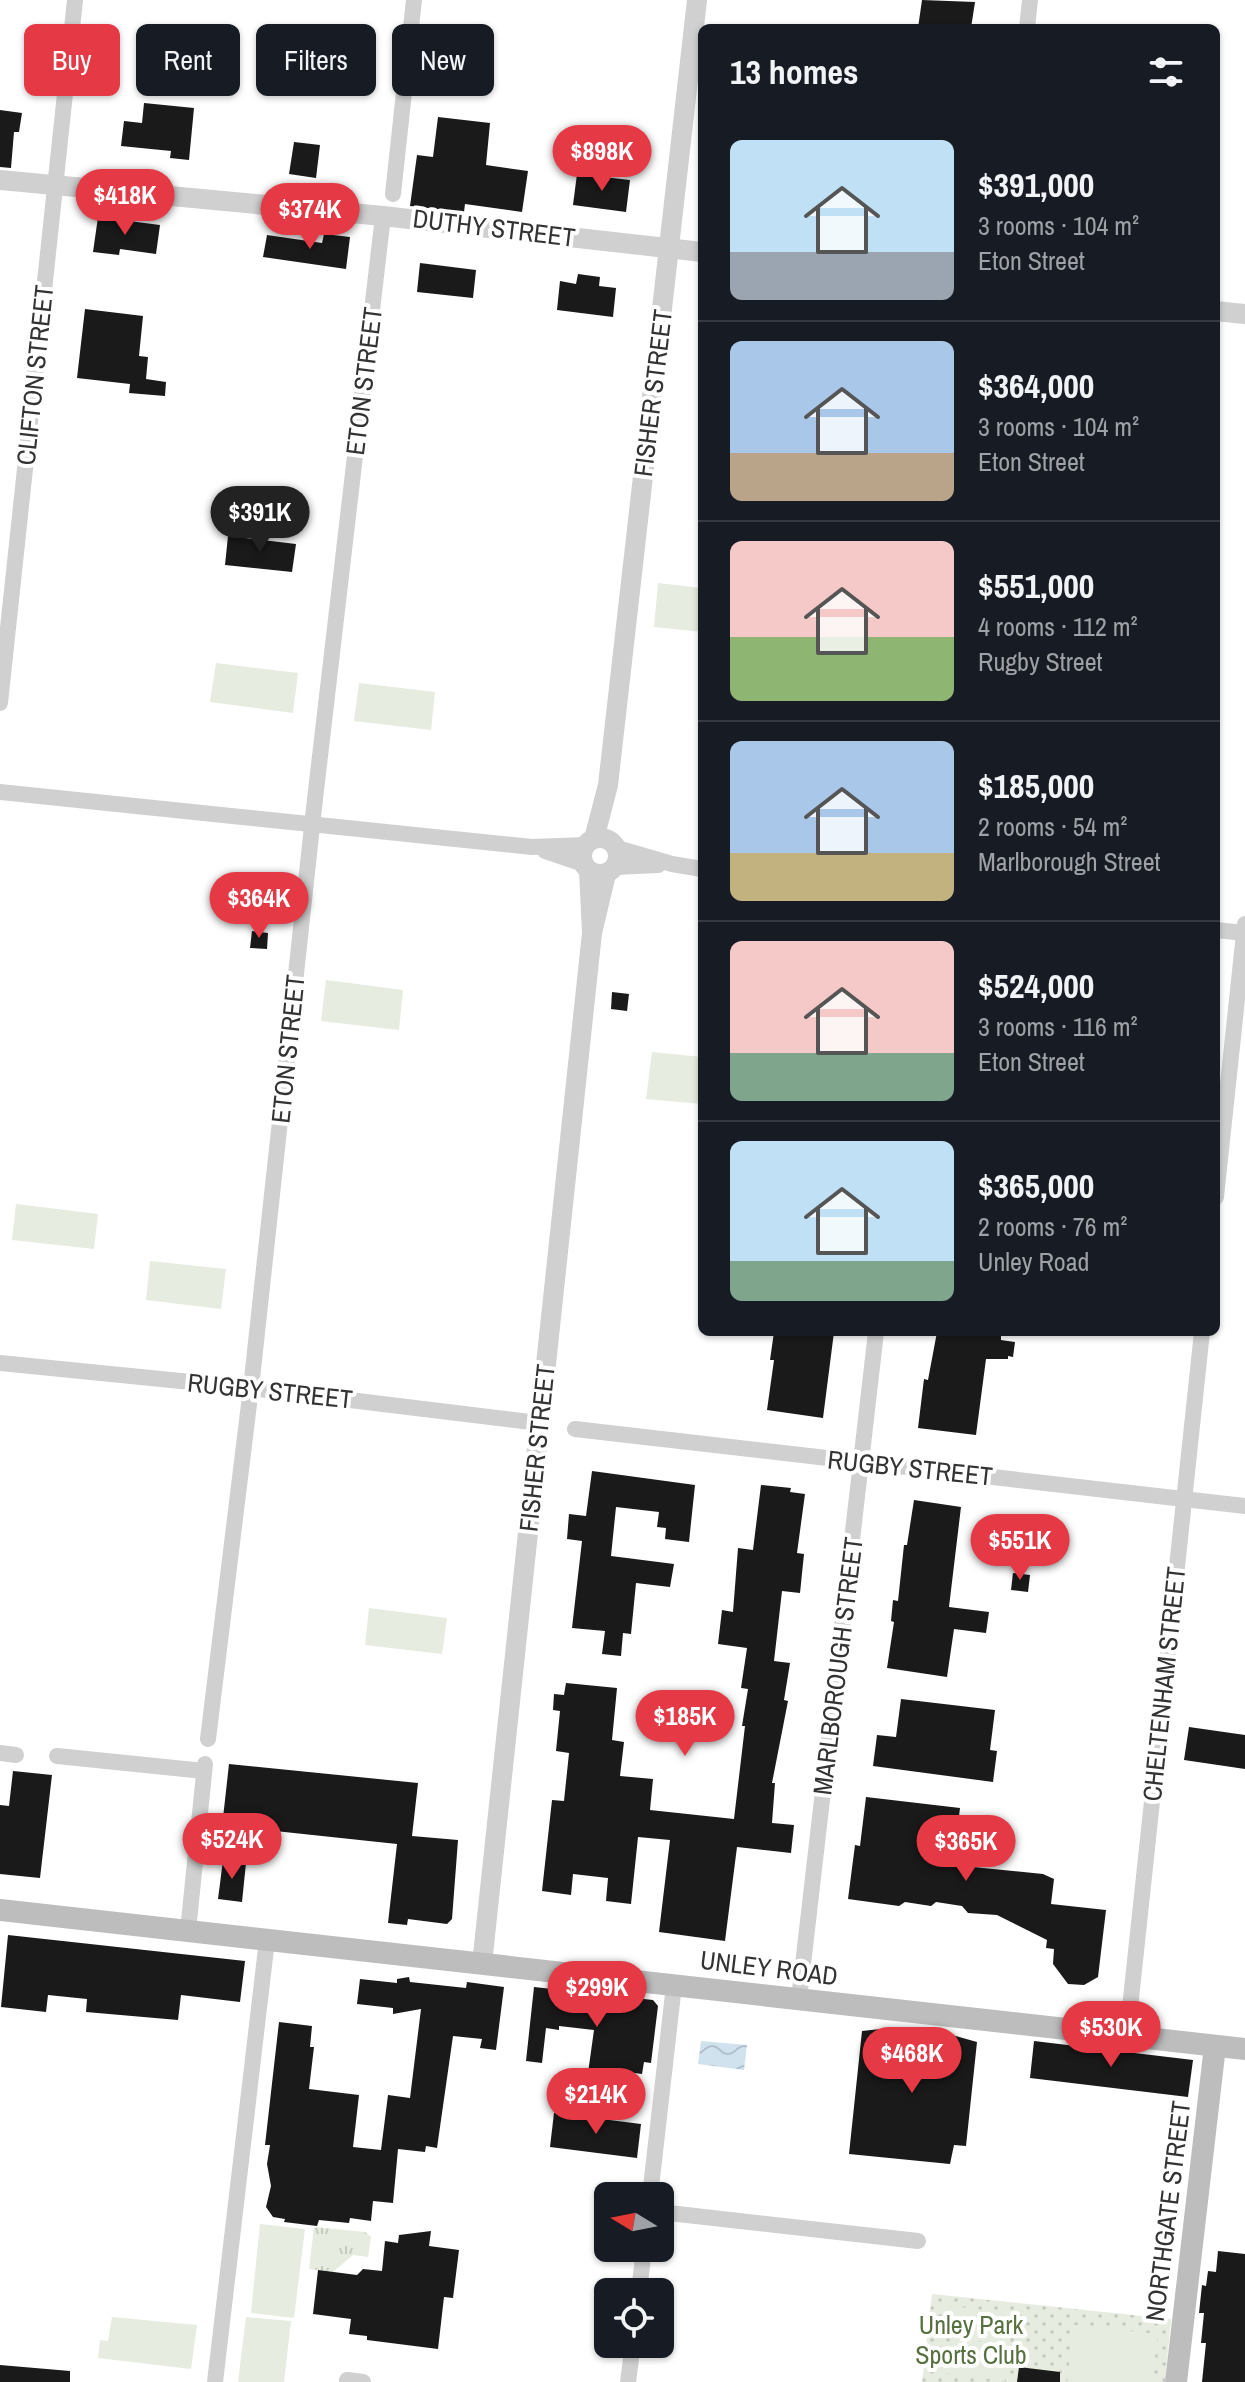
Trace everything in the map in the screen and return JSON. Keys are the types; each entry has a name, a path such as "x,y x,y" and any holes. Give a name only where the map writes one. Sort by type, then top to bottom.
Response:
{"main road":[{"name":"UNLEY ROAD","path":"0,1910 1245,2049"},
{"name":"NORTHGATE STREET","path":"1176,2382 1215,2046"}],"street":[{"name":"CLIFTON STREET","path":"0,703 75,0"},
{"path":"393,194 414,0"},
{"name":"FISHER STREET","path":"482,1964 600,856 697,0"},
{"path":"1027,24 1030,0"},
{"name":"DUTHY STREET","path":"0,180 383,216 698,252"},
{"name":"ETON STREET","path":"208,1739 251,1388 312,823 383,216"},
{"path":"1220,311 1245,314"},
{"path":"0,792 532,847 698,868"},
{"path":"1220,1161 1245,924"},
{"path":"1220,930 1245,933"},
{"name":"MARLBOROUGH STREET","path":"799,1999 876,1336"},
{"name":"CHELTENHAM STREET","path":"1127,2036 1202,1336"},
{"name":"RUGBY STREET","path":"0,1363 251,1388 539,1423"},
{"name":"RUGBY STREET","path":"575,1429 1245,1506"},
{"path":"57,1756 205,1768 188,1931"},
{"path":"215,2382 267,1940"},
{"path":"652,2182 674,1985"},
{"path":"674,2214 918,2241"},
{"path":"628,2382 631,2358"}],"green space":[{"path":"658,583 698,588 698,632 654,627"},
{"path":"216,663 298,673 293,713 210,702"},
{"path":"359,683 435,692 431,730 354,721"},
{"path":"326,980 403,990 399,1030 321,1021"},
{"path":"652,1052 698,1057 698,1104 646,1099"},
{"path":"16,1204 98,1214 94,1249 12,1240"},
{"path":"150,1261 226,1269 221,1309 146,1300"},
{"path":"369,1608 447,1618 442,1654 365,1645"},
{"path":"260,2224 305,2229 294,2318 251,2313"},
{"path":"314,2227 365,2232 371,2237 368,2257 353,2255 333,2272 309,2269"},
{"name":"Unley Park Sports Club","path":"932,2294 1171,2319 1165,2382 922,2382"},
{"path":"945,2305 1013,2314 1009,2345 941,2336"},
{"path":"112,2317 197,2325 191,2369 98,2358 100,2340 108,2341"},
{"path":"246,2317 291,2321 284,2382 238,2382"},
{"path":"1074,2325 1158,2334 1152,2382 1067,2382"},
{"path":"942,2341 1009,2350 1005,2381 938,2372"}],"water":[{"path":"701,2041 747,2045 744,2070 698,2064"}],"building":[{"path":"922,0 975,2 972,24 919,24"},
{"path":"144,103 194,108 189,160 170,158 171,151 121,146 124,121 142,123"},
{"path":"0,110 22,113 19,132 14,132 11,168 0,167"},
{"path":"438,117 490,123 486,165 528,171 522,212 465,204 464,212 410,206 417,155 433,157"},
{"path":"294,142 320,145 316,178 289,174"},
{"path":"577,174 630,180 626,212 573,205"},
{"path":"98,217 160,225 156,254 120,249 119,255 93,252"},
{"path":"324,234 350,237 346,269 263,257 267,235 322,243"},
{"path":"420,263 476,270 473,298 417,292"},
{"path":"578,274 600,277 599,286 616,288 613,317 557,310 560,281 576,284"},
{"path":"85,309 143,316 139,356 148,357 146,379 166,382 165,396 129,393 130,384 77,378"},
{"path":"228,536 296,544 292,572 225,565"},
{"path":"252,931 268,933 267,949 250,948"},
{"path":"612,992 629,994 627,1011 611,1009"},
{"path":"773,1336 833,1336 823,1418 767,1410 774,1360 770,1360"},
{"path":"936,1336 1001,1336 1001,1340 1015,1342 1013,1357 986,1359 976,1435 918,1428 924,1379 928,1380"},
{"path":"592,1471 695,1485 689,1542 665,1539 666,1528 657,1527 659,1512 616,1507 611,1556 674,1564 670,1587 636,1583 631,1634 623,1633 621,1656 602,1654 605,1631 572,1628 582,1541 567,1539 569,1514 586,1516"},
{"path":"761,1485 791,1488 790,1492 805,1494 797,1553 804,1554 800,1593 782,1591 774,1661 790,1663 784,1700 788,1701 772,1783 775,1783 772,1823 794,1825 791,1853 737,1847 725,1941 659,1932 670,1840 638,1837 631,1904 606,1901 608,1878 573,1874 571,1895 542,1891 552,1800 564,1801 569,1753 556,1751 560,1711 553,1710 554,1694 564,1695 566,1683 617,1688 612,1740 624,1742 620,1776 653,1779 650,1810 734,1819 748,1689 741,1688 747,1648 718,1644 722,1610 733,1612 738,1548 753,1550"},
{"path":"914,1500 961,1507 949,1607 989,1612 986,1633 954,1629 947,1677 887,1668 894,1622 891,1621 893,1600 898,1601 904,1545 907,1545"},
{"path":"1013,1573 1030,1575 1028,1592 1011,1590"},
{"path":"901,1699 995,1710 990,1750 997,1751 993,1782 873,1766 877,1735 896,1737"},
{"path":"1189,1727 1245,1735 1245,1769 1184,1760"},
{"path":"229,1764 418,1783 412,1836 458,1840 452,1919 447,1924 408,1919 407,1925 388,1923 397,1844 228,1826 223,1818"},
{"path":"13,1771 52,1775 40,1878 0,1874 0,1805 9,1806"},
{"path":"866,1797 960,1808 953,1865 1043,1874 1054,1879 1051,1904 1106,1910 1098,1977 1084,1985 1068,1984 1053,1964 1054,1949 1046,1948 1047,1940 997,1915 968,1913 962,1906 936,1902 931,1906 905,1902 899,1906 848,1899 855,1845 860,1846"},
{"path":"223,1860 246,1863 242,1902 218,1899"},
{"path":"8,1935 245,1961 240,2002 181,1995 178,2020 86,2012 87,1999 48,1995 46,2012 1,2007"},
{"path":"409,1977 410,1982 466,1988 467,1982 504,1987 496,2050 480,2048 482,2039 453,2036 437,2148 426,2146 425,2152 398,2149 393,2203 373,2201 371,2221 350,2218 349,2223 319,2220 317,2226 284,2222 285,2219 273,2217 266,2207 271,2186 267,2164 270,2145 265,2145 279,2022 312,2026 310,2047 314,2047 309,2089 359,2095 353,2147 381,2150 388,2095 410,2098 421,2009 393,2014 393,2008 357,2004 360,1979 397,1983 397,1979"},
{"path":"534,1987 653,2000 658,2006 651,2063 644,2062 642,2074 618,2071 616,2090 600,2089 603,2074 588,2073 594,2030 559,2026 559,2030 546,2028 542,2063 526,2061"},
{"path":"899,2027 945,2033 977,2042 966,2146 954,2145 950,2164 849,2154 862,2031"},
{"path":"1034,2041 1193,2060 1188,2097 1030,2078"},
{"path":"554,2113 641,2124 637,2158 550,2147"},
{"path":"431,2231 429,2246 459,2250 453,2298 444,2297 438,2349 367,2340 367,2336 349,2334 351,2319 313,2314 318,2270 357,2275 363,2269 382,2271 385,2241 398,2243 399,2235"},
{"path":"1218,2251 1245,2254 1245,2382 1202,2382 1206,2343 1201,2343 1204,2313 1199,2313 1202,2285 1206,2286 1208,2271 1216,2272"},
{"path":"0,2365 70,2371 70,2382 0,2382"},
{"path":"1019,2367 1060,2372 1060,2382 1017,2382"}]}
